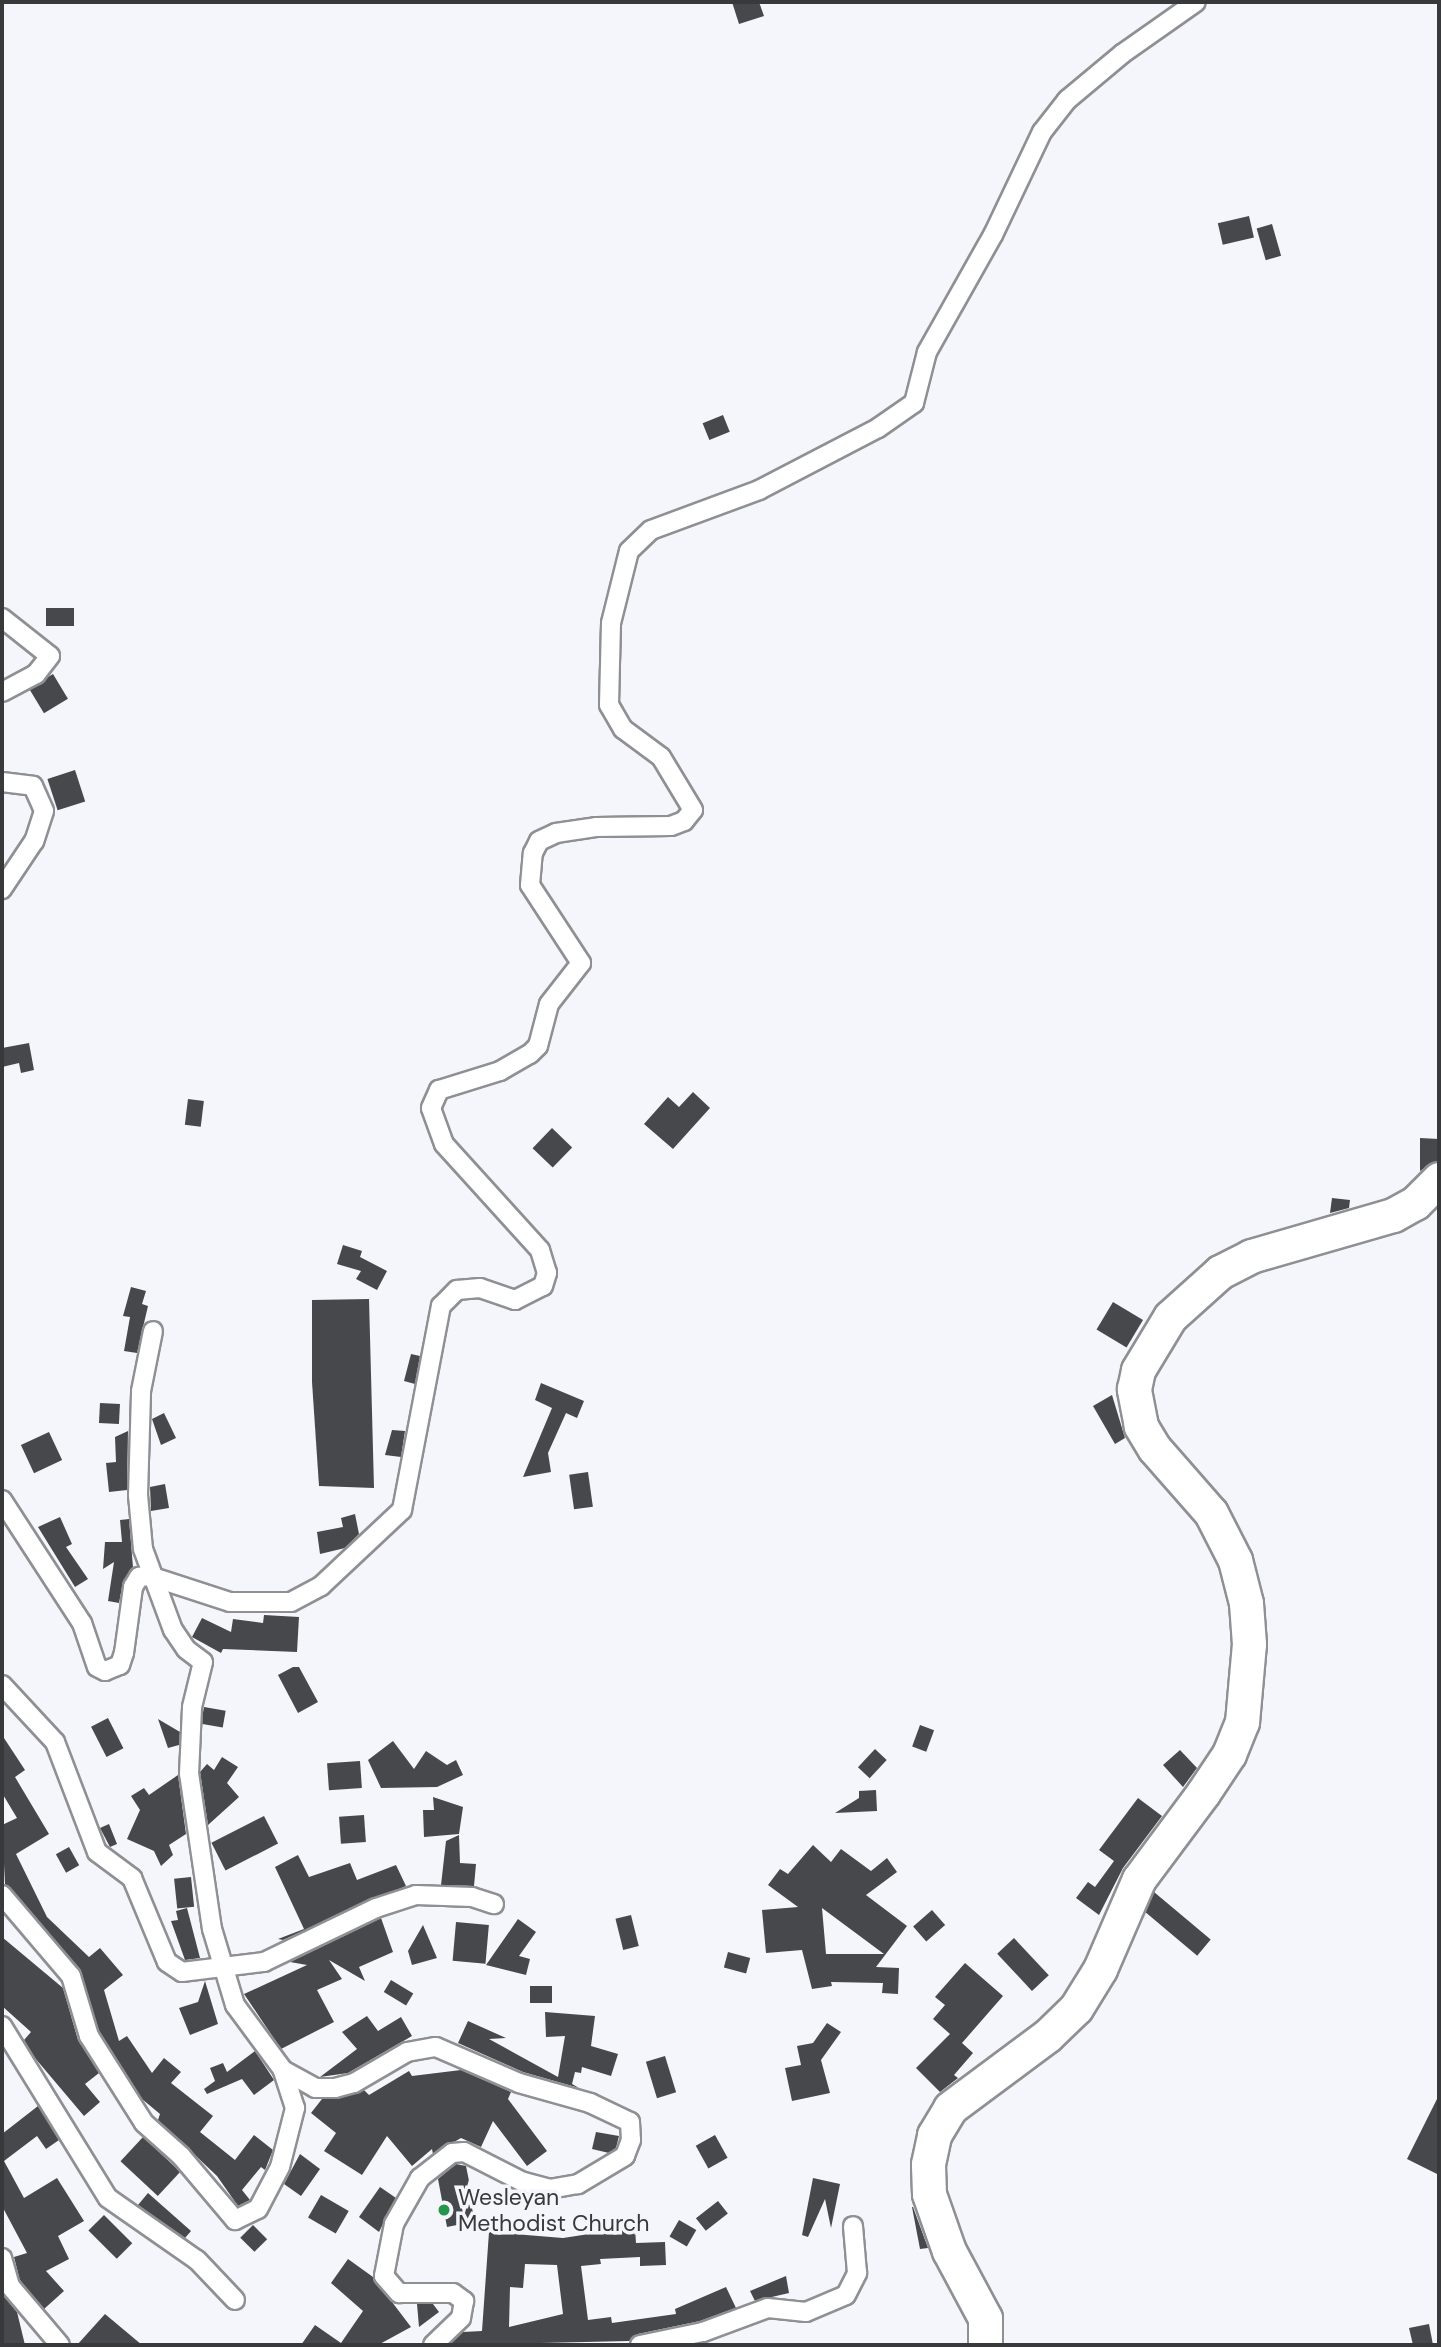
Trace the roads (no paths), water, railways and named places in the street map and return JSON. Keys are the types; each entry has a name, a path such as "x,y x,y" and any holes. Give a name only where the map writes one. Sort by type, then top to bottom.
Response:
{"highway":[{"path":"985,2345 985,2318 949,2251 929,2194 928,2164 934,2135 950,2108 1047,2036 1076,2008 1100,1969 1139,1879 1209,1783 1242,1722 1248,1630 1235,1560 1211,1513 1154,1448 1141,1426 1134,1389 1138,1370 1170,1317 1220,1272 1251,1256 1393,1215 1415,1203 1439,1179"}],"street":[{"path":"2,1500 67,1599 97,1667 105,1671 120,1665 136,1580 150,1576 230,1602 291,1602 321,1586 402,1510 441,1306 457,1290 480,1288 515,1300 543,1286 547,1273 540,1250 444,1144 431,1108 439,1090 500,1070 530,1054 538,1046 550,1004 581,963 530,885 533,853 539,841 556,833 596,827 671,826 684,821 693,810 661,757 623,729 609,705 611,623 622,567 629,551 651,530 759,490 914,403 927,352 993,235 1042,132 1068,100 1122,54 1196,2"},
{"path":"2,618 50,656 36,674 2,692"},
{"path":"2,782 33,786 44,811 34,841 2,889"},
{"path":"2,1895 71,1976 89,2036 144,2123 181,2156 235,2220 258,2210 292,2132 295,2108 283,2070 243,2020 211,1920 189,1774 192,1707 203,1662 179,1639 150,1576 139,1528 141,1391 153,1331"},
{"path":"2,1685 55,1742 97,1852 132,1878 167,1962 182,1972 196,1974 225,1967 247,1967 287,1954 376,1908 416,1895 472,1897 494,1904"},
{"path":"2,2026 107,2198 197,2260 235,2300"},
{"path":"283,2070 315,2088 335,2088 354,2083 407,2052 436,2047 519,2083 590,2103 629,2122 631,2140 625,2156 578,2184 550,2189 523,2182 464,2152 452,2154 420,2178 394,2224 384,2276 399,2293 453,2293 464,2301 460,2318 433,2345"},
{"path":"640,2345 703,2332 768,2308 806,2312 846,2295 857,2273 853,2226"},
{"path":"2,2258 10,2286 60,2345"}],"place":[{"name":"Wesleyan Methodist Church","path":"444,2210"}]}
